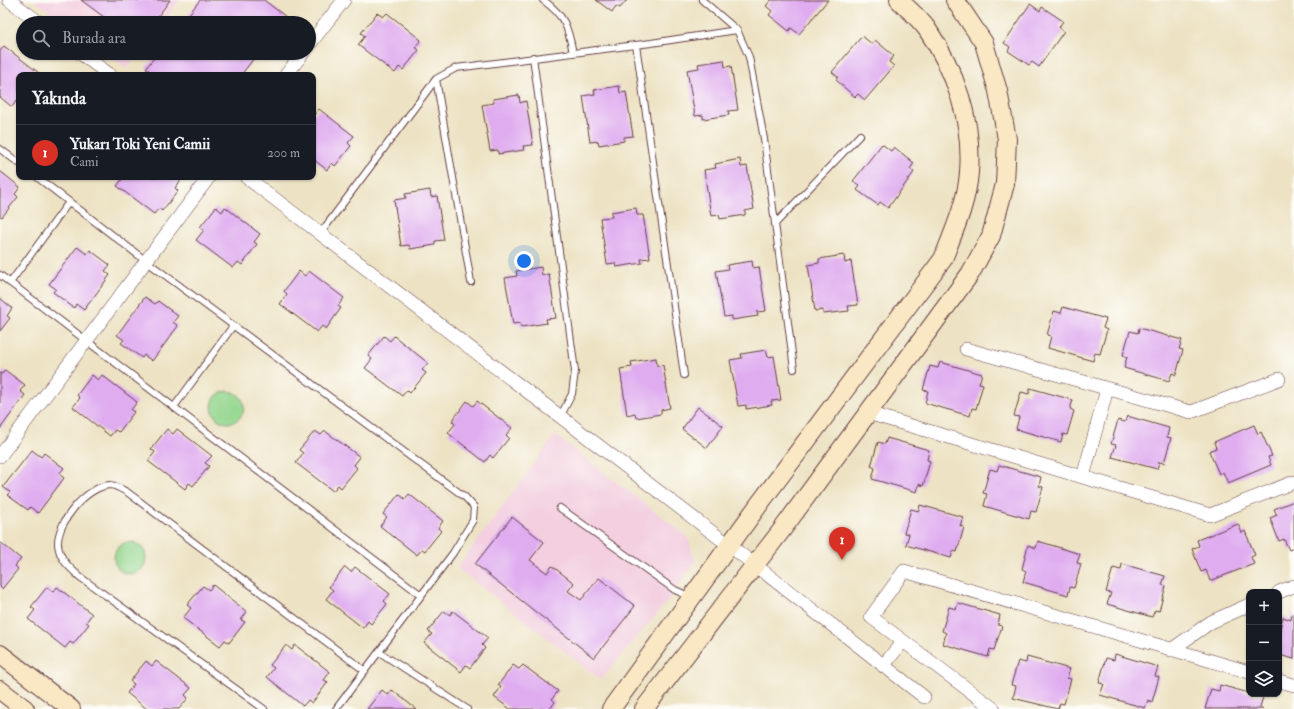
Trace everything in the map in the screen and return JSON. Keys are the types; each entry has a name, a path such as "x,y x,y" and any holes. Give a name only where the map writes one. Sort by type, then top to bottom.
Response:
{"street":[{"path":"10,0 31,16"},
{"path":"316,36 344,0"},
{"path":"611,709 729,547 943,259 960,216 970,172 968,125 953,73 926,28 899,0"},
{"path":"644,709 755,565 868,413 970,274 992,236 1004,184 1007,139 998,91 984,43 955,0"},
{"path":"90,60 106,72"},
{"path":"288,72 298,60"},
{"path":"0,456 207,180"},
{"path":"250,180 729,547 755,565 924,697"},
{"path":"966,349 1192,412 1279,379"},
{"path":"1083,477 1107,389"},
{"path":"868,413 1210,515 1294,482"},
{"path":"994,709 871,617 904,571 1246,671"},
{"path":"1282,591 1294,586"},
{"path":"1171,650 1211,622 1246,606"},
{"path":"883,666 903,641"},
{"path":"0,654 71,709"},
{"path":"1282,682 1294,685"},
{"path":"0,690 25,709"}],"lane":[{"path":"543,0 557,10 568,26 573,53"},
{"path":"702,0 737,30 749,57 764,139 794,369"},
{"path":"320,234 436,78 456,68 636,45 737,30"},
{"path":"636,45 684,375"},
{"path":"533,57 575,371 572,394 560,418"},
{"path":"436,78 471,282"},
{"path":"775,224 860,135"},
{"path":"0,149 16,162"},
{"path":"41,180 146,261 465,497 474,507 472,520 453,553 336,709"},
{"path":"10,283 69,202"},
{"path":"0,275 421,595"},
{"path":"174,407 234,326"},
{"path":"264,709 80,577 64,562 58,545 63,523 79,502 97,489 111,485 127,492 365,671"},
{"path":"560,508 675,590 692,598"},
{"path":"379,652 467,709"}],"shaded area":[{"path":"34,0 180,0 167,16 56,16"},
{"path":"115,60 134,60 127,69"},
{"path":"555,435 688,537 695,562 666,603 601,680 457,568"}],"green space":[{"path":"228,391 234,392 241,398 244,407 243,413 237,420 228,423 222,422 215,416 212,407 213,401 219,394"},
{"path":"130,542 136,543 143,549 146,558 145,564 139,571 130,574 124,573 117,567 114,558 115,552 121,545"}],"building":[{"path":"81,0 170,0 158,16 103,16"},
{"path":"200,0 264,0 285,16 187,16"},
{"path":"596,0 627,0 620,8 616,6 612,12"},
{"path":"771,0 828,0 799,34 791,28 789,31 769,15 772,11 766,6"},
{"path":"1030,4 1040,11 1042,7 1063,21 1059,27 1064,31 1039,67 1032,62 1029,65 1008,51 1010,47 1004,43"},
{"path":"377,13 383,17 387,13 421,40 415,47 419,50 403,70 399,67 395,73 358,45 365,36 361,33"},
{"path":"862,36 872,44 875,40 894,56 889,62 894,66 865,100 858,94 855,97 836,80 838,77 832,72"},
{"path":"4,46 16,55 16,60 22,60 38,72 16,72 16,101 12,107 0,97 0,51"},
{"path":"152,60 253,60 243,72 151,72 146,68"},
{"path":"724,60 725,67 731,66 738,110 728,111 729,115 703,119 703,115 695,116 687,70 699,68 698,64"},
{"path":"619,86 620,93 626,92 633,136 624,137 624,141 599,145 598,141 590,142 583,96 595,94 594,90"},
{"path":"519,95 520,103 526,101 533,145 523,146 524,150 498,154 498,150 490,151 482,105 494,103 493,99"},
{"path":"319,109 354,136 348,143 351,146 335,166 332,163 327,170 316,161 316,113"},
{"path":"882,144 891,151 894,147 914,163 910,169 914,172 888,208 880,202 878,205 857,190 860,186 853,181"},
{"path":"740,159 741,167 747,166 754,209 745,211 745,215 720,219 719,215 711,216 704,170 716,168 715,164"},
{"path":"0,171 20,187 15,194 18,197 2,217 0,216"},
{"path":"122,180 181,180 175,188 178,191 162,211 159,208 154,214 117,186"},
{"path":"430,190 431,197 437,196 444,240 435,241 435,245 410,249 409,245 401,246 394,200 406,198 405,194"},
{"path":"216,207 222,212 225,207 260,234 254,242 257,244 242,265 238,262 233,268 196,240 204,230 200,227"},
{"path":"636,208 637,215 643,215 650,258 641,259 642,263 616,267 615,263 607,264 600,218 612,217 611,212"},
{"path":"77,247 87,254 90,250 110,265 105,271 110,275 84,310 76,304 74,308 53,292 56,289 49,284"},
{"path":"844,255 845,263 851,261 858,305 848,306 849,311 823,314 823,310 815,311 808,265 819,263 819,259"},
{"path":"752,261 753,268 759,267 766,311 757,312 758,316 732,320 732,316 724,317 716,271 728,269 727,265"},
{"path":"541,267 542,275 549,274 556,318 546,319 547,323 521,327 520,323 513,324 505,278 517,276 516,271"},
{"path":"299,271 305,276 309,271 344,298 338,306 341,308 326,329 322,326 317,332 280,304 287,294 284,291"},
{"path":"145,297 155,304 158,301 178,316 173,322 178,326 152,361 144,355 142,358 121,343 124,340 117,335"},
{"path":"0,298 12,308 7,316 10,318 0,331"},
{"path":"1063,307 1106,319 1103,328 1107,330 1100,354 1095,353 1093,361 1048,348 1051,336 1047,335 1054,311 1061,313"},
{"path":"1139,328 1182,340 1179,349 1183,350 1176,375 1172,373 1169,381 1124,368 1127,357 1123,355 1130,331 1138,333"},
{"path":"384,336 390,341 394,336 428,363 422,370 426,373 410,393 407,390 402,396 365,368 372,359 368,356"},
{"path":"766,350 768,357 774,356 781,400 771,401 772,405 746,409 746,405 738,406 730,360 742,358 741,354"},
{"path":"656,358 657,366 663,365 670,408 661,410 661,414 636,418 635,413 627,415 620,369 632,367 631,362"},
{"path":"940,362 982,374 979,383 983,384 976,409 972,408 970,416 925,403 928,391 923,390 930,366 938,368"},
{"path":"5,370 25,385 20,391 25,395 0,429 0,373 2,374"},
{"path":"92,375 98,380 102,375 137,402 131,410 134,412 119,432 115,430 110,436 73,407 80,398 77,395"},
{"path":"1030,388 1073,400 1070,409 1074,411 1067,435 1063,434 1061,442 1016,429 1019,417 1014,416 1021,392 1029,394"},
{"path":"467,401 473,406 477,401 512,428 506,435 509,438 493,458 490,455 485,462 448,433 455,424 452,421"},
{"path":"698,407 723,426 707,448 682,429"},
{"path":"1127,416 1169,428 1167,437 1171,438 1164,463 1159,462 1157,469 1112,457 1116,445 1111,444 1118,420 1125,422"},
{"path":"1254,425 1258,434 1261,432 1272,456 1268,457 1271,465 1228,483 1223,472 1219,474 1209,451 1216,448 1214,442"},
{"path":"167,429 173,434 177,429 212,456 205,463 209,466 193,486 189,483 185,489 148,461 155,452 151,449"},
{"path":"315,431 321,435 325,431 360,457 354,465 357,468 341,488 338,485 333,491 296,463 303,453 299,450"},
{"path":"887,438 929,450 927,460 930,461 923,486 919,484 917,492 872,479 875,468 871,466 878,442 885,444"},
{"path":"32,450 41,457 44,453 64,468 59,474 64,478 38,513 30,507 28,510 7,495 10,492 3,487"},
{"path":"999,465 1041,477 1039,486 1043,487 1036,512 1031,511 1029,519 984,506 987,494 983,493 990,469 997,471"},
{"path":"399,494 405,499 409,494 443,521 438,528 441,531 425,551 422,549 417,555 380,526 387,517 383,514"},
{"path":"1294,501 1294,548 1289,550 1284,539 1279,541 1270,518 1277,515 1274,509"},
{"path":"920,505 963,517 960,526 964,527 957,552 953,551 951,558 906,545 909,534 904,533 911,509 919,511"},
{"path":"512,517 544,542 530,560 547,573 552,566 574,583 568,591 581,600 599,578 635,606 594,658 475,564"},
{"path":"1238,524 1242,533 1245,531 1255,555 1251,557 1254,564 1210,581 1206,570 1201,572 1192,549 1199,546 1197,540"},
{"path":"1038,541 1080,554 1077,563 1081,564 1074,588 1070,587 1068,595 1023,582 1026,571 1022,569 1028,545 1036,548"},
{"path":"0,542 21,559 15,566 18,569 2,589 0,587"},
{"path":"1122,564 1165,576 1162,585 1166,586 1159,611 1155,610 1152,617 1107,604 1111,593 1106,592 1113,568 1121,570"},
{"path":"345,567 351,572 355,567 390,594 384,601 387,604 371,624 368,621 363,628 326,599 333,590 329,587"},
{"path":"213,585 247,612 241,620 245,622 229,643 225,640 220,646 183,618 191,608 187,605 203,586 209,590"},
{"path":"47,587 53,592 57,587 92,614 86,622 89,624 73,644 70,642 65,648 28,619 35,610 31,607"},
{"path":"958,603 1000,615 998,625 1002,626 994,650 990,649 988,657 943,644 946,633 942,631 949,607 956,609"},
{"path":"444,611 450,615 453,611 488,638 482,645 485,648 470,668 466,665 461,672 424,643 432,634 428,631"},
{"path":"1292,614 1294,614 1294,659 1282,656 1282,621 1283,617 1291,620"},
{"path":"286,645 292,650 295,645 330,672 324,680 328,682 312,703 308,700 303,706 267,677 274,668 270,665"},
{"path":"1115,654 1158,667 1155,676 1159,677 1152,702 1148,700 1145,708 1100,695 1104,684 1099,683 1106,658 1114,660"},
{"path":"1027,657 1070,669 1067,678 1071,679 1064,704 1060,703 1058,709 1013,698 1016,686 1011,685 1018,661 1026,663"},
{"path":"146,661 152,666 156,661 191,688 185,695 188,698 179,709 147,709 127,693 134,684 130,681"},
{"path":"513,665 519,669 523,665 558,691 552,699 555,702 550,709 510,709 494,697 501,687 498,685"},
{"path":"1220,685 1246,692 1246,697 1263,697 1260,707 1263,709 1205,709 1211,689 1219,691"},
{"path":"382,690 388,695 392,690 416,709 367,709"}],"place":[{"name":"Yukarı Toki Yeni Camii","path":"842,560"}]}
